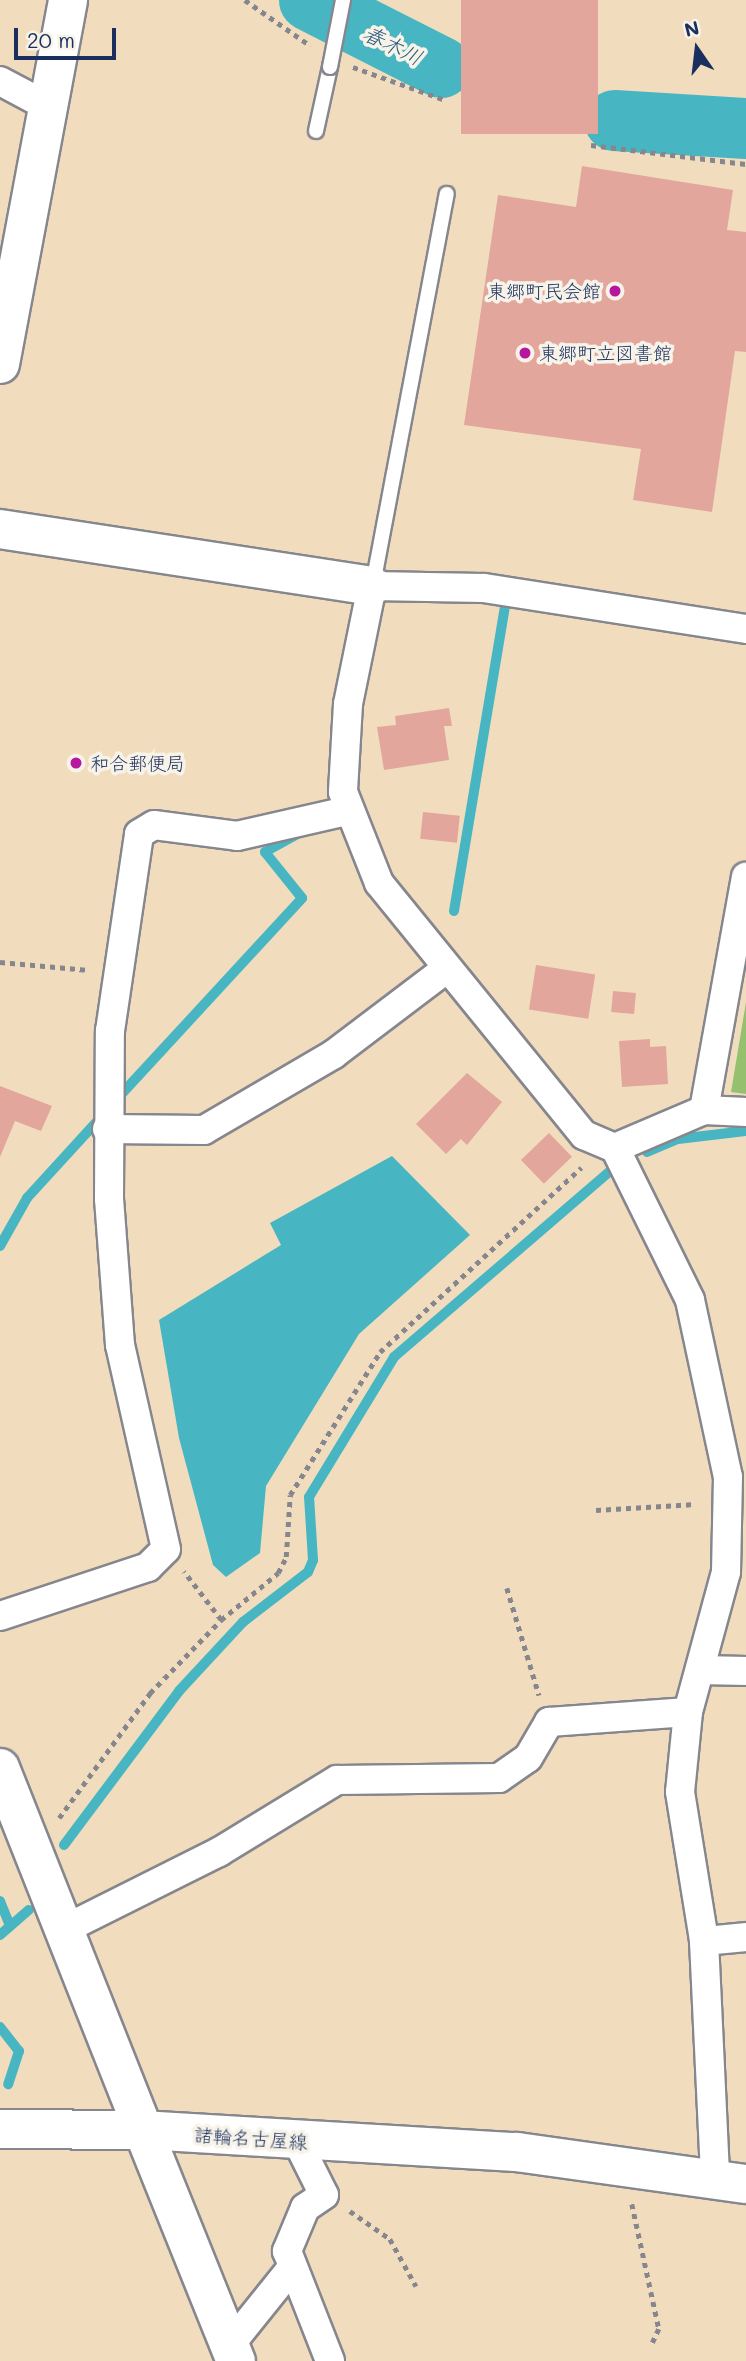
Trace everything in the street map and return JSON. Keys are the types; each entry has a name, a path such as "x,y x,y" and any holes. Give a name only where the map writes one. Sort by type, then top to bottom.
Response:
{"street":[{"path":"0,364 68,0"},
{"path":"0,81 47,106"},
{"path":"0,529 372,586 483,588 746,629"},
{"path":"372,586 348,704 347,811 379,883 446,969 607,1147 690,1300 735,1490 726,1572 688,1712 680,1792 704,1941 731,2180"},
{"path":"0,1616 163,1559 120,1345 107,1129 118,972 128,887 146,827 225,837 347,811"},
{"path":"704,1110 746,877"},
{"path":"107,1129 204,1130 334,1054 446,969"},
{"path":"607,1147 704,1110 746,1112"},
{"path":"701,1670 746,1671"},
{"path":"67,1928 219,1852 337,1780 499,1777 528,1758 549,1723 688,1712"},
{"path":"0,1768 67,1928 143,2130 233,2353"},
{"path":"704,1941 746,1937"},
{"name":"諸輪名古屋線","path":"0,2129 143,2130 517,2152 731,2180"},
{"path":"297,2141 324,2195 305,2208 287,2250 291,2269 330,2361"},
{"path":"233,2353 291,2269"}],"lane":[{"path":"316,131 343,0"},
{"path":"372,586 447,194"}],"path":[{"path":"592,145 746,164"},
{"path":"0,962 118,972"},
{"path":"51,1828 150,1693 221,1620 278,1573 286,1557 290,1495 380,1352 607,1147"},
{"path":"596,1510 735,1490"},
{"path":"163,1559 182,1570 221,1620"},
{"path":"507,1588 549,1723"},
{"path":"623,2166 659,2329 651,2346"},
{"path":"324,2195 390,2239 416,2286"}],"green space":[{"path":"746,1002 746,1094 731,1092"}],"water":[{"path":"392,1156 470,1235 359,1334 266,1486 260,1553 226,1577 213,1565 179,1438 159,1320 281,1245 270,1223"}],"building":[{"path":"461,0 598,0 598,134 461,134"},
{"name":"東郷町民会館","path":"582,166 733,190 727,230 746,232 746,352 735,351 712,512 633,500 641,449 464,425 498,195 576,207"},
{"path":"449,708 452,726 444,726 449,760 384,770 377,727 396,725 395,716"},
{"path":"423,812 460,816 457,843 420,839"},
{"path":"536,965 595,974 588,1019 529,1009"},
{"path":"613,991 636,993 634,1014 611,1012"},
{"path":"650,1039 650,1047 666,1046 668,1084 622,1087 619,1041"},
{"path":"467,1073 502,1102 467,1145 461,1139 446,1154 416,1124"},
{"path":"0,1086 52,1106 41,1131 15,1121 0,1157"},
{"path":"549,1133 572,1157 544,1184 521,1160"}],"waterway":[{"name":"春木川","path":"309,0 441,67"},
{"name":"春木川","path":"614,120 746,128"},
{"path":"454,911 505,606"},
{"path":"115,1101 302,898 265,852 301,832"},
{"path":"0,1246 27,1198 102,1116"},
{"path":"647,1152 678,1139 746,1131"},
{"path":"64,1845 179,1691 243,1622 308,1572 313,1560 309,1497 394,1357 609,1172"},
{"path":"0,1901 10,1926"},
{"path":"0,1935 29,1910"},
{"path":"0,2027 19,2051 8,2084"}],"place":[{"name":"東郷町民会館","path":"615,291"},
{"name":"東郷町立図書館","path":"525,353"},
{"name":"和合郵便局","path":"76,763"}]}
